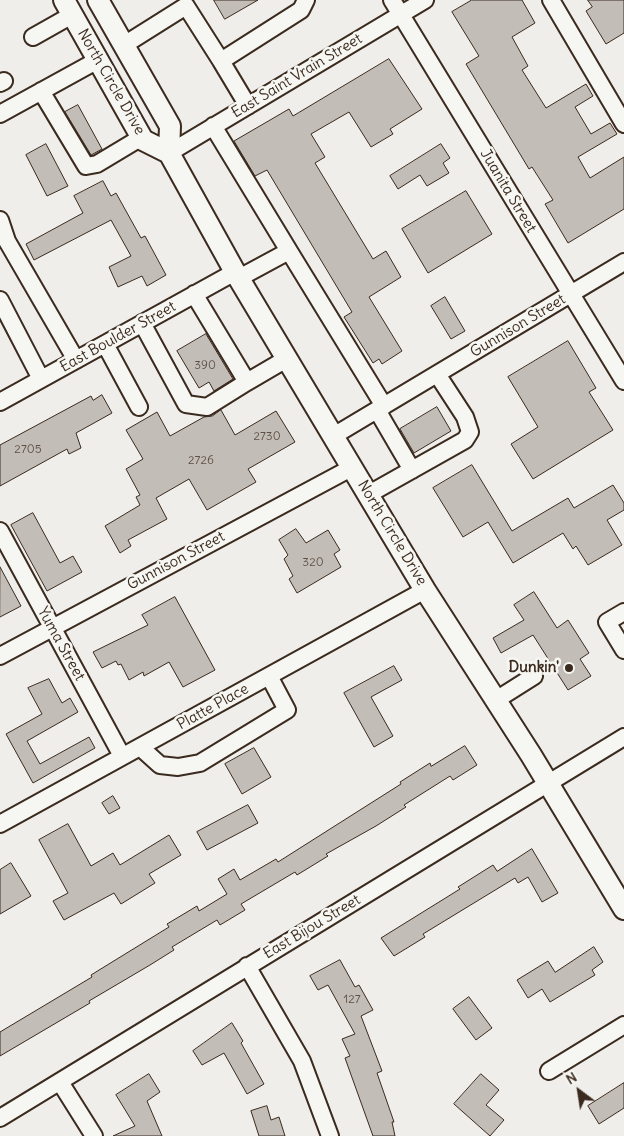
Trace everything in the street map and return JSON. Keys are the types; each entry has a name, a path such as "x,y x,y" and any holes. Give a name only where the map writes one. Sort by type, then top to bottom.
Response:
{"main road":[{"name":"North Circle Drive","path":"98,0 170,126 169,153"},
{"name":"North Circle Drive","path":"68,8 142,137 169,153 237,275 335,435 426,590 548,783 624,909"}],"street":[{"path":"221,61 300,10 306,0"},
{"name":"Juanita Street","path":"392,0 624,382"},
{"name":"East Saint Vrain Street","path":"169,153 425,0"},
{"path":"551,0 624,124"},
{"path":"124,45 184,3 248,106"},
{"path":"33,37 68,8"},
{"path":"0,114 98,60"},
{"path":"40,91 86,166 97,164 142,137"},
{"path":"213,126 289,251 380,408 412,470"},
{"path":"0,220 7,241 76,360"},
{"name":"East Boulder Street","path":"0,402 194,294 289,251"},
{"name":"Gunnison Street","path":"335,435 624,262"},
{"path":"194,294 247,382"},
{"path":"0,300 41,379"},
{"path":"142,323 186,404 207,407 288,358"},
{"path":"105,344 139,407"},
{"path":"369,494 465,440 470,432 465,417 437,374"},
{"name":"Gunnison Street","path":"0,656 353,467"},
{"name":"Yuma Street","path":"0,531 122,756"},
{"name":"Platte Place","path":"0,824 426,590"},
{"path":"624,612 607,622 624,650"},
{"path":"140,747 160,765 178,767 200,763 287,710 269,676"},
{"path":"496,700 534,676"},
{"name":"East Bijou Street","path":"0,1118 624,737"},
{"path":"248,966 302,1061 330,1136"},
{"path":"549,1071 624,1025"},
{"path":"60,1082 94,1136"}],"building":[{"path":"214,0 258,0 225,19"},
{"path":"472,0 522,0 535,23 512,37 528,66 522,70 546,108 586,84 593,96 575,107 591,134 610,123 617,134 578,157 590,178 624,157 624,209 568,243 545,204 553,200 532,167 529,169 466,64 479,56 452,12"},
{"path":"588,0 624,0 624,33 606,44 586,11 592,7"},
{"path":"389,59 422,109 390,129 393,134 371,147 349,112 311,134 325,157 315,163 373,259 386,251 401,277 369,297 402,351 382,364 379,359 373,363 344,317 352,312 267,170 255,176 234,141 289,109 293,116"},
{"path":"78,105 102,149 91,155 65,112"},
{"path":"46,144 68,186 47,196 26,155"},
{"path":"441,144 450,158 443,163 449,173 427,186 420,175 398,189 390,176"},
{"path":"103,181 111,196 116,193 141,238 145,236 166,275 147,286 142,276 118,287 109,267 131,256 111,220 34,260 26,244 83,213 74,196"},
{"path":"466,191 492,234 428,273 402,229"},
{"path":"445,297 465,331 451,339 431,306"},
{"path":"206,334 233,379 214,391 209,382 199,388 177,351"},
{"path":"568,341 596,388 589,392 613,430 533,479 511,444 538,427 508,377"},
{"path":"102,395 112,413 76,433 81,448 69,454 67,449 0,486 0,445 91,396 93,400"},
{"path":"437,407 451,431 414,453 400,429"},
{"path":"221,410 235,435 276,411 295,442 248,469 256,482 207,510 189,479 156,498 167,519 128,540 131,546 120,553 105,526 140,505 136,497 140,495 126,469 143,459 126,430 157,412 170,436"},
{"path":"472,465 512,531 568,498 574,508 613,485 624,503 624,510 607,520 622,545 588,565 576,546 573,549 563,533 513,563 488,522 463,537 433,488"},
{"path":"33,513 60,563 73,556 82,572 47,591 11,525"},
{"path":"296,529 306,543 328,530 340,550 334,554 341,567 297,593 289,579 293,576 284,559 288,555 279,540"},
{"path":"0,567 21,606 0,617"},
{"path":"534,592 557,628 568,620 589,653 580,659 591,676 568,690 533,635 501,653 493,638 524,620 514,605"},
{"path":"175,597 215,670 183,687 169,662 144,676 143,672 129,680 121,664 118,665 116,661 102,668 93,652 148,625 142,615"},
{"path":"394,666 402,680 371,697 393,736 374,747 344,693"},
{"path":"49,679 62,703 70,698 78,712 27,741 40,764 89,737 95,748 33,783 6,734 42,714 28,688"},
{"path":"465,746 477,765 453,780 450,776 404,805 406,807 326,854 328,856 297,875 295,872 241,904 245,910 220,925 217,920 172,947 174,950 89,1001 90,1003 0,1056 0,1032 92,977 91,975 169,927 167,924 197,906 199,911 227,894 218,879 234,869 240,880 276,859 278,862 401,784 400,782 430,763 431,766"},
{"path":"254,748 271,777 242,794 225,764"},
{"path":"113,796 120,808 109,814 102,803"},
{"path":"248,805 258,823 207,850 197,832"},
{"path":"68,824 91,866 113,853 120,865 169,835 181,855 149,874 155,883 121,904 114,893 64,920 53,901 68,893 39,840"},
{"path":"532,849 558,893 542,902 528,877 518,883 515,878 423,934 425,937 394,956 381,938 460,889 458,887 493,865 497,871"},
{"path":"11,863 31,896 0,914 0,870"},
{"path":"594,947 603,962 592,970 595,975 550,1002 542,989 528,998 517,980 548,961 555,972"},
{"path":"340,960 355,987 359,985 373,1010 361,1016 382,1071 377,1073 394,1122 392,1122 395,1136 373,1136 345,1058 350,1056 342,1039 355,1034 328,985 318,990 310,976"},
{"path":"469,997 492,1028 476,1040 453,1009"},
{"path":"232,1023 264,1084 247,1094 224,1053 202,1065 193,1051"},
{"path":"149,1074 160,1092 147,1101 162,1136 113,1136 135,1126 116,1095"},
{"path":"481,1074 499,1090 486,1105 504,1120 490,1136 454,1104"},
{"path":"624,1083 624,1108 599,1124 588,1106"},
{"path":"267,1106 271,1120 279,1117 285,1136 259,1136 251,1111"}],"place":[{"name":"Dunkin'","path":"569,668"}]}
